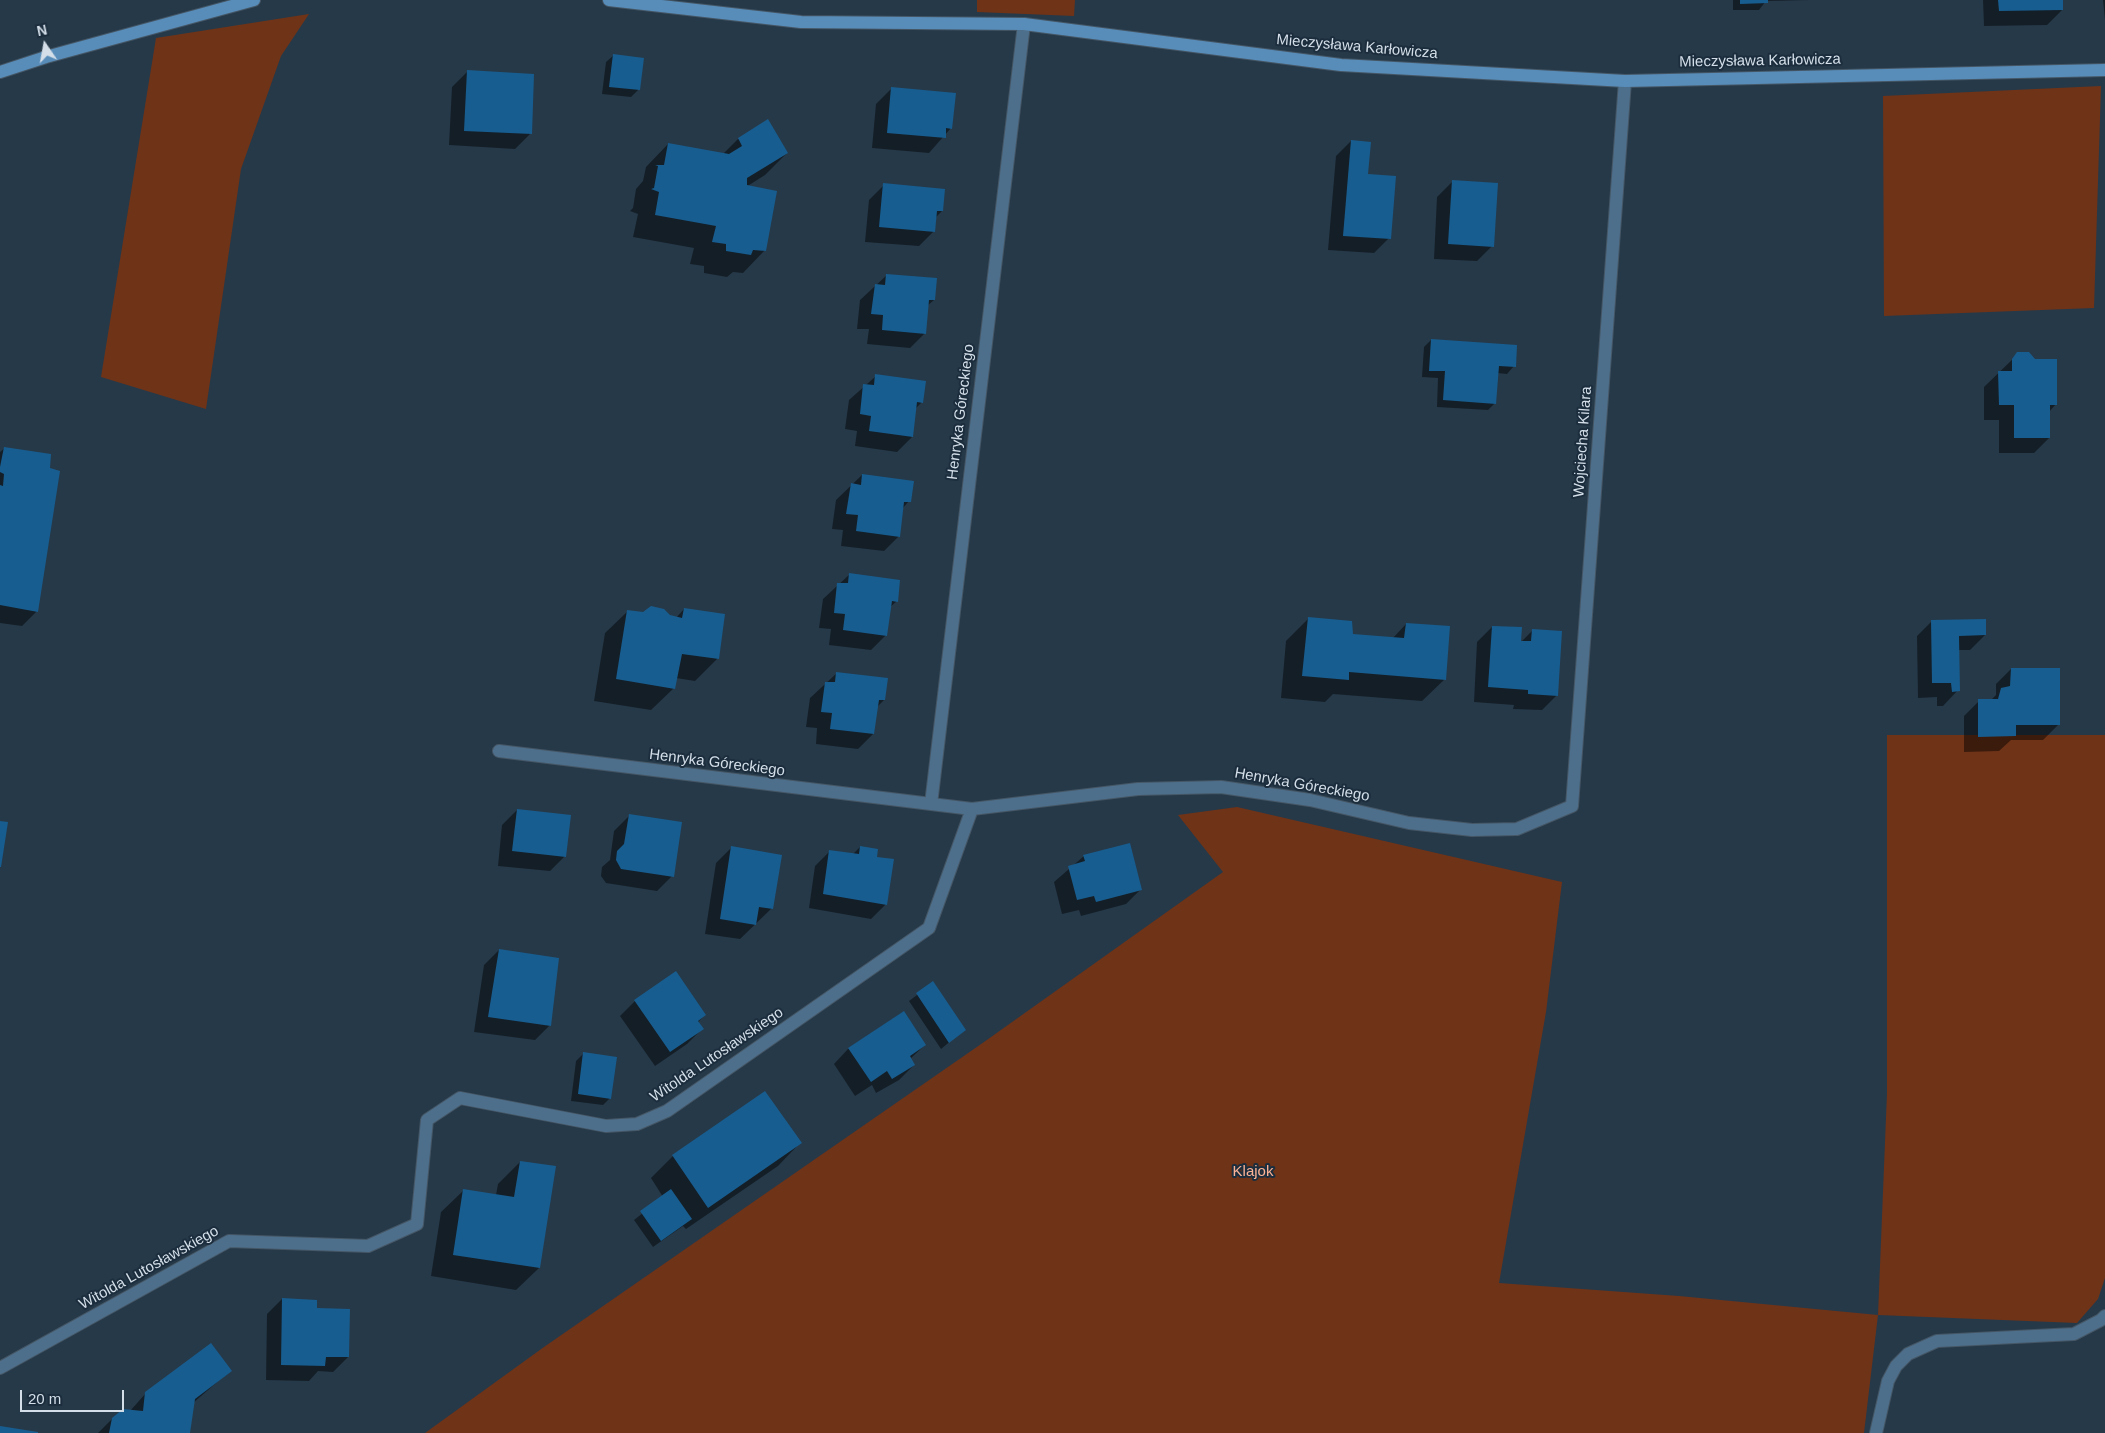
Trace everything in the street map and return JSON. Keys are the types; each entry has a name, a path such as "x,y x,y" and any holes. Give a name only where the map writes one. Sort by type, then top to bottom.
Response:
{"street":[{"path":"0,72 46,57 254,0"},
{"name":"Mieczysława Karłowicza","path":"609,0 801,22 1024,24 1341,65 1625,81 2105,70"},
{"name":"Henryka Góreckiego","path":"932,804 1024,24"},
{"name":"Wojciecha Kilara","path":"1572,806 1625,81"},
{"name":"Henryka Góreckiego","path":"499,752 972,809 1138,789 1221,787 1310,800 1409,823 1472,830 1499,830 1517,829 1572,806"},
{"name":"Witolda Lutosławskiego","path":"0,1368 229,1241 368,1246 417,1224 427,1120 460,1098 606,1126 637,1124 667,1111 928,928 972,809"},
{"path":"1876,1433 1888,1381 1896,1366 1908,1354 1937,1340 2074,1334 2105,1316"}],"green space":[{"path":"977,0 1075,0 1074,16 977,12"},
{"path":"309,14 281,56 241,169 206,409 101,377 156,38"},
{"path":"2101,86 2094,308 1884,316 1883,96"},
{"path":"1887,735 2105,735 2105,1278 2098,1299 2077,1323 1878,1315 1887,1093"},
{"name":"Klajok","path":"1237,807 1562,882 1546,1012 1499,1283 1679,1296 1878,1315 1864,1433 425,1433 544,1347 984,1042 1223,872 1178,815"}],"building":[{"path":"1740,0 1768,0 1768,3 1740,4"},
{"path":"1998,0 2063,0 2063,10 1999,11"},
{"path":"613,54 644,58 640,90 609,87"},
{"path":"467,70 534,74 532,134 464,131"},
{"path":"891,87 956,93 952,129 946,128 946,138 887,133"},
{"path":"768,119 788,153 747,178 747,185 777,191 766,251 753,250 751,255 726,251 726,244 712,242 716,226 655,215 659,192 651,189 654,188 658,166 655,165 664,165 668,143 729,154 742,146 738,138"},
{"path":"1351,140 1371,142 1368,174 1396,176 1391,239 1343,236"},
{"path":"1452,180 1498,183 1494,247 1448,244"},
{"path":"883,183 945,189 943,211 937,211 935,232 879,227"},
{"path":"886,274 937,278 935,300 929,300 926,334 882,330 883,315 871,314 875,284 885,285"},
{"path":"1431,339 1517,345 1516,367 1499,366 1496,404 1443,400 1445,371 1429,371"},
{"path":"2017,352 2029,352 2035,359 2057,359 2057,405 2050,405 2050,438 2014,438 2014,405 1999,405 1998,371 2012,371 2012,359"},
{"path":"875,374 926,381 923,403 917,402 913,437 869,431 871,416 860,414 863,384 874,385"},
{"path":"4,447 51,454 50,468 60,471 38,612 0,605 0,485 3,486 4,474 0,472 0,467"},
{"path":"862,474 914,481 911,502 904,502 900,537 856,531 858,515 846,514 851,483 861,485"},
{"path":"849,573 900,580 898,602 892,601 887,636 843,630 845,614 834,613 837,583 848,583"},
{"path":"651,606 664,609 670,615 682,618 684,608 725,614 719,659 682,654 675,689 616,679 627,610 643,612"},
{"path":"1308,617 1352,621 1353,634 1404,638 1406,623 1450,626 1446,680 1349,672 1349,680 1302,676"},
{"path":"1986,619 1986,635 1959,636 1960,691 1952,692 1951,683 1932,683 1931,620"},
{"path":"1492,626 1522,627 1521,641 1531,641 1532,629 1562,631 1558,696 1528,694 1528,690 1488,687"},
{"path":"2011,668 2060,668 2060,725 2016,725 2016,736 1978,737 1978,699 1998,699 2001,688 2010,686"},
{"path":"836,672 888,678 885,700 879,700 874,734 830,729 832,713 821,712 825,682 835,682"},
{"path":"517,809 571,815 566,857 512,851"},
{"path":"629,814 682,822 674,877 621,869 616,860 617,851 624,844"},
{"path":"0,821 8,822 1,867 0,867"},
{"path":"1130,843 1142,890 1096,902 1094,896 1077,900 1068,866 1085,861 1083,855"},
{"path":"731,846 782,855 773,909 759,907 756,925 720,919"},
{"path":"860,846 878,849 877,857 894,859 887,905 823,894 829,850 859,854"},
{"path":"499,949 559,958 551,1026 488,1017"},
{"path":"676,971 706,1015 698,1021 704,1029 670,1052 634,1000"},
{"path":"933,981 966,1030 949,1043 916,993"},
{"path":"904,1011 926,1045 910,1056 915,1065 892,1079 887,1071 871,1082 848,1048"},
{"path":"583,1052 617,1057 611,1099 578,1094"},
{"path":"765,1091 802,1143 708,1208 672,1155"},
{"path":"520,1161 556,1166 540,1268 453,1255 463,1189 514,1197"},
{"path":"671,1189 692,1219 661,1241 640,1211"},
{"path":"282,1298 317,1300 317,1308 350,1309 349,1357 326,1357 325,1366 281,1365"},
{"path":"211,1343 232,1371 195,1399 190,1433 109,1433 112,1418 123,1409 143,1411 145,1392"},
{"path":"0,1426 38,1432 38,1433 0,1433"}]}
